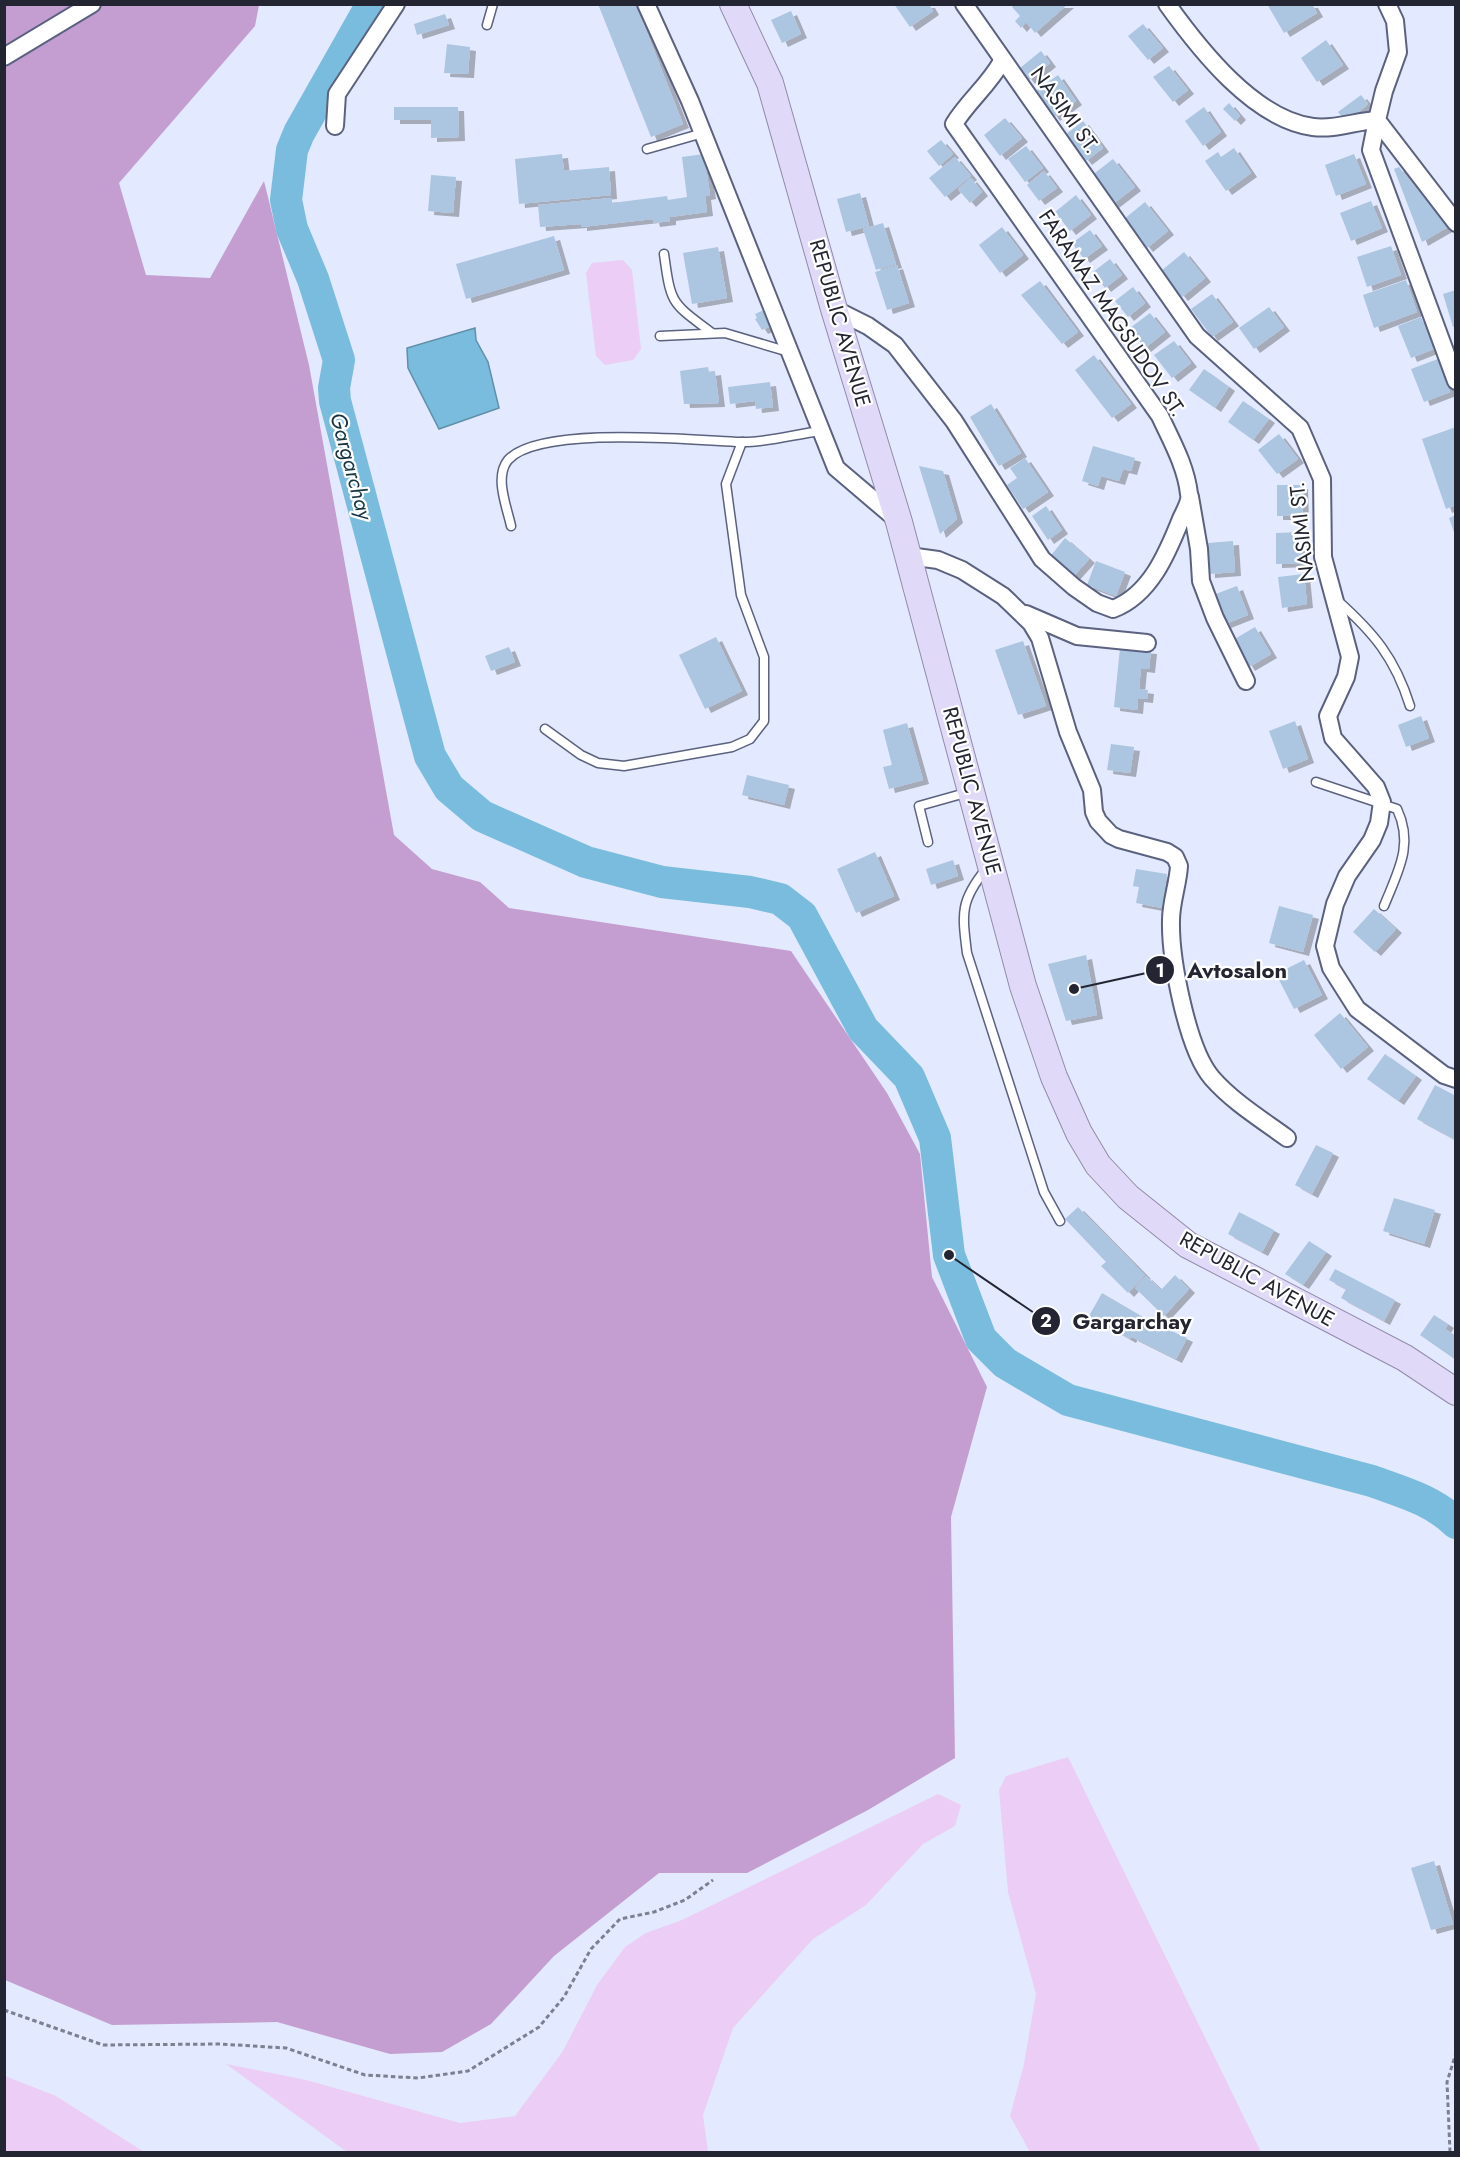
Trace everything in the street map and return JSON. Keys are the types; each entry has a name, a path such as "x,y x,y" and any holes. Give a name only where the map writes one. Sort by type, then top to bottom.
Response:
{"main road":[{"name":"REPUBLIC AVENUE","path":"733,4 770,83 834,309 909,556 992,862 1023,986 1054,1077 1079,1133 1098,1165 1128,1197 1188,1245 1405,1358 1455,1392"}],"street":[{"path":"4,57 92,4"},
{"path":"335,126 337,94 396,4"},
{"path":"646,4 703,133 836,468 899,522"},
{"name":"NASIMI ST.","path":"964,4 1197,336 1300,428 1322,479 1323,557 1350,657 1346,676 1328,717 1333,738 1376,787 1382,802"},
{"path":"1167,4 1188,34 1218,66 1250,97 1275,113 1313,127 1377,120"},
{"path":"1387,4 1395,21 1398,52 1384,91 1371,150 1455,381"},
{"name":"FARAMAZ MAGSUDOV ST.","path":"1002,61 992,79 962,111 954,124 1160,416 1180,461 1190,496"},
{"path":"1377,120 1455,223"},
{"path":"834,309 868,326 895,345 954,421 1042,559 1097,603 1113,609 1127,604 1145,587 1161,563 1190,496"},
{"path":"1190,496 1199,549 1201,581 1215,618 1246,681"},
{"path":"909,556 938,560 962,570 1003,596 1020,611 1040,638 1068,732 1092,790 1094,812 1098,821 1111,835 1167,852 1175,857 1179,866 1170,937 1185,1016 1196,1052 1210,1077 1234,1099 1287,1138"},
{"path":"1020,611 1077,636 1147,643"},
{"path":"1382,802 1379,823 1372,840 1347,876 1335,904 1325,946 1331,968 1357,1009 1444,1075 1455,1079"}],"lane":[{"path":"487,25 494,4"},
{"path":"647,149 703,133"},
{"path":"664,254 671,297 680,309 712,333"},
{"path":"660,336 725,333 792,353"},
{"path":"511,526 502,491 502,474 507,462 520,450 539,443 626,437 687,437 742,442 821,430"},
{"path":"545,729 581,755 598,763 624,766 732,747 750,739 764,721 764,657 741,595 726,484 742,442"},
{"path":"1332,596 1383,645 1402,681 1410,706"},
{"path":"1316,782 1382,802 1396,809 1406,834 1404,852 1384,906"},
{"path":"928,842 919,806 973,792"},
{"path":"992,862 969,891 963,919 968,953 1044,1192 1060,1221"}],"path":[{"path":"4,2010 103,2045 220,2044 286,2048 365,2075 418,2078 468,2071 539,2027 564,1997 591,1949 620,1919 654,1912 685,1900 713,1881"},
{"path":"1450,2152 1447,2082 1455,2053"}],"shaded area":[{"path":"4,5 259,5 255,26 119,183 146,275 210,278 264,181 309,365 394,835 432,869 480,882 509,908 791,951 887,1093 920,1154 932,1277 987,1387 951,1517 955,1758 868,1810 747,1873 659,1873 554,1956 491,2024 442,2052 390,2054 277,2022 112,2025 5,1980"},
{"path":"623,260 632,270 641,349 633,360 605,365 596,356 586,273 592,263"},
{"path":"1068,1757 1261,2152 1030,2152 1010,2116 1024,2064 1036,1994 1008,1892 999,1790 1006,1776"},
{"path":"938,1794 961,1805 955,1826 923,1844 866,1905 813,1939 733,2028 703,2115 708,2152 347,2152 226,2064 306,2080 460,2123 515,2116 563,2051 597,1985 625,1947 646,1933 682,1920"},
{"path":"5,2076 56,2096 144,2152 5,2152"}],"water":[{"path":"475,328 476,340 488,362 499,408 439,429 408,368 407,348"}],"building":[{"path":"598,4 636,5 683,124 651,137"},
{"path":"894,4 929,4 933,11 910,27"},
{"path":"1015,4 1068,4 1035,33 1026,22 1021,28 1015,21 1020,16 1012,7"},
{"path":"1267,4 1312,4 1317,13 1284,33"},
{"path":"791,11 801,34 782,43 771,20"},
{"path":"445,14 449,25 417,35 414,24"},
{"path":"1143,24 1163,48 1148,60 1128,36"},
{"path":"1326,40 1343,65 1317,82 1301,58"},
{"path":"447,44 470,47 468,74 444,73"},
{"path":"1041,51 1050,63 1029,80 1020,68"},
{"path":"1169,66 1188,90 1173,102 1153,77"},
{"path":"1058,75 1076,101 1054,117 1036,91"},
{"path":"1361,95 1368,104 1354,116 1344,119 1338,112"},
{"path":"1229,103 1240,116 1235,121 1223,109"},
{"path":"394,107 458,107 459,137 431,138 431,120 394,120"},
{"path":"1204,107 1221,132 1203,146 1185,121"},
{"path":"1005,118 1022,138 1000,156 984,135"},
{"path":"1083,121 1103,148 1086,161 1065,135"},
{"path":"941,140 953,154 939,166 927,151"},
{"path":"1026,146 1043,168 1025,182 1008,159"},
{"path":"1234,148 1251,173 1226,191 1205,161 1218,152 1221,157"},
{"path":"562,154 564,171 609,167 611,195 519,204 515,159"},
{"path":"704,154 710,195 705,196 707,212 670,217 670,221 654,223 653,219 581,227 581,224 540,227 538,205 612,198 612,203 667,196 668,200 687,197 682,157"},
{"path":"1354,154 1366,184 1336,196 1325,165"},
{"path":"955,157 971,176 945,197 929,178"},
{"path":"1113,159 1135,187 1113,204 1091,176"},
{"path":"1399,167 1448,227 1422,242 1394,169"},
{"path":"1044,171 1057,188 1039,201 1027,185"},
{"path":"431,175 456,177 453,213 428,211"},
{"path":"971,178 982,192 970,203 958,189"},
{"path":"860,193 869,226 846,232 837,199"},
{"path":"1076,195 1091,215 1070,231 1055,212"},
{"path":"1371,201 1382,228 1351,241 1340,213"},
{"path":"1145,202 1168,231 1147,248 1124,219"},
{"path":"883,223 896,264 876,270 863,229"},
{"path":"1002,227 1023,255 1000,273 979,245"},
{"path":"1090,230 1102,246 1084,259 1072,243"},
{"path":"554,236 564,270 466,299 456,264"},
{"path":"1391,246 1401,275 1367,287 1357,257"},
{"path":"718,247 727,298 692,304 683,253"},
{"path":"1184,252 1205,278 1182,297 1161,271"},
{"path":"1110,259 1122,275 1105,288 1093,272"},
{"path":"897,265 909,303 887,310 875,272"},
{"path":"1406,280 1417,312 1374,328 1363,295"},
{"path":"1040,281 1078,332 1062,344 1021,295"},
{"path":"1133,287 1145,303 1128,317 1115,301"},
{"path":"1456,290 1456,326 1453,327 1443,294"},
{"path":"1212,294 1233,322 1212,337 1191,309"},
{"path":"1269,307 1284,327 1254,349 1239,328"},
{"path":"764,310 771,326 762,330 755,319 757,318 755,314"},
{"path":"1150,313 1165,332 1145,348 1130,328"},
{"path":"1421,317 1434,349 1411,358 1398,326"},
{"path":"1174,341 1191,363 1172,378 1154,355"},
{"path":"1094,355 1131,404 1112,418 1075,370"},
{"path":"1438,359 1450,392 1424,402 1411,369"},
{"path":"708,367 709,372 715,371 719,403 684,404 680,371"},
{"path":"1204,369 1229,387 1215,408 1189,390"},
{"path":"770,382 773,407 756,409 755,401 730,404 728,387"},
{"path":"1243,401 1269,419 1253,440 1228,422"},
{"path":"991,404 1021,453 999,466 970,417"},
{"path":"1456,427 1456,505 1446,509 1422,439"},
{"path":"1279,434 1298,459 1277,474 1258,450"},
{"path":"1093,446 1135,458 1131,471 1123,469 1119,481 1101,476 1098,486 1082,481"},
{"path":"1025,458 1048,492 1023,509 1007,485 1017,478 1010,468"},
{"path":"919,466 943,471 957,519 940,534"},
{"path":"1277,485 1302,485 1303,516 1277,516"},
{"path":"1046,506 1062,530 1048,540 1032,516"},
{"path":"1456,515 1456,535 1455,535 1449,518"},
{"path":"1302,532 1302,563 1276,564 1276,533"},
{"path":"1065,538 1089,559 1072,578 1049,558"},
{"path":"1233,541 1235,572 1209,574 1208,543"},
{"path":"1096,561 1125,572 1116,596 1087,585"},
{"path":"1304,574 1307,604 1282,608 1278,577"},
{"path":"1237,586 1248,615 1225,624 1213,595"},
{"path":"1255,627 1271,654 1249,667 1233,640"},
{"path":"716,637 742,691 705,709 679,655"},
{"path":"1023,641 1046,706 1018,715 995,650"},
{"path":"509,647 515,662 491,671 485,656"},
{"path":"1120,648 1151,650 1149,669 1141,668 1139,689 1148,690 1147,699 1138,698 1137,710 1114,707"},
{"path":"1421,716 1429,738 1406,747 1398,725"},
{"path":"1295,721 1308,759 1283,769 1269,731"},
{"path":"907,723 923,780 889,789 883,767 892,765 883,730"},
{"path":"1111,744 1134,747 1130,773 1107,770"},
{"path":"747,775 789,785 784,805 742,795"},
{"path":"875,852 894,896 856,913 837,869"},
{"path":"953,860 958,876 931,885 926,869"},
{"path":"1136,869 1167,874 1162,908 1136,903 1139,887 1133,886"},
{"path":"1279,906 1313,915 1303,952 1269,943"},
{"path":"1374,909 1396,929 1375,952 1353,932"},
{"path":"1086,955 1097,1015 1066,1021 1048,964"},
{"path":"1304,960 1322,995 1294,1009 1276,974"},
{"path":"1340,1013 1368,1047 1341,1069 1314,1035"},
{"path":"1385,1054 1416,1076 1398,1101 1367,1079"},
{"path":"1435,1085 1456,1096 1456,1140 1417,1119"},
{"path":"1316,1145 1333,1153 1312,1194 1295,1185"},
{"path":"1394,1198 1435,1210 1424,1244 1383,1231"},
{"path":"1078,1207 1145,1275 1128,1293 1101,1266 1106,1262 1065,1219"},
{"path":"1239,1212 1274,1230 1262,1252 1228,1234"},
{"path":"1309,1241 1326,1252 1303,1285 1285,1274"},
{"path":"1335,1269 1395,1300 1384,1321 1341,1298 1346,1289 1329,1280"},
{"path":"1175,1275 1189,1289 1164,1316 1135,1288 1146,1276 1161,1290"},
{"path":"1102,1293 1143,1317 1130,1339 1089,1316"},
{"path":"1434,1315 1448,1324 1445,1329 1456,1336 1456,1360 1420,1335"},
{"path":"1143,1318 1187,1338 1176,1359 1132,1337"},
{"path":"1434,1861 1453,1924 1431,1930 1411,1868"}],"waterway":[{"name":"Gargarchay","path":"372,4 299,133 292,150 286,200 292,229 313,279 339,360 334,388 335,401 430,756 449,788 482,816 586,862 662,882 750,892 780,899 802,916 863,1029 909,1077 935,1138 949,1255 981,1339 1005,1363 1068,1400 1372,1481 1427,1503 1456,1523"}],"place":[{"name":"Avtosalon","path":"1074,989"},
{"name":"Gargarchay","path":"949,1255"}]}
